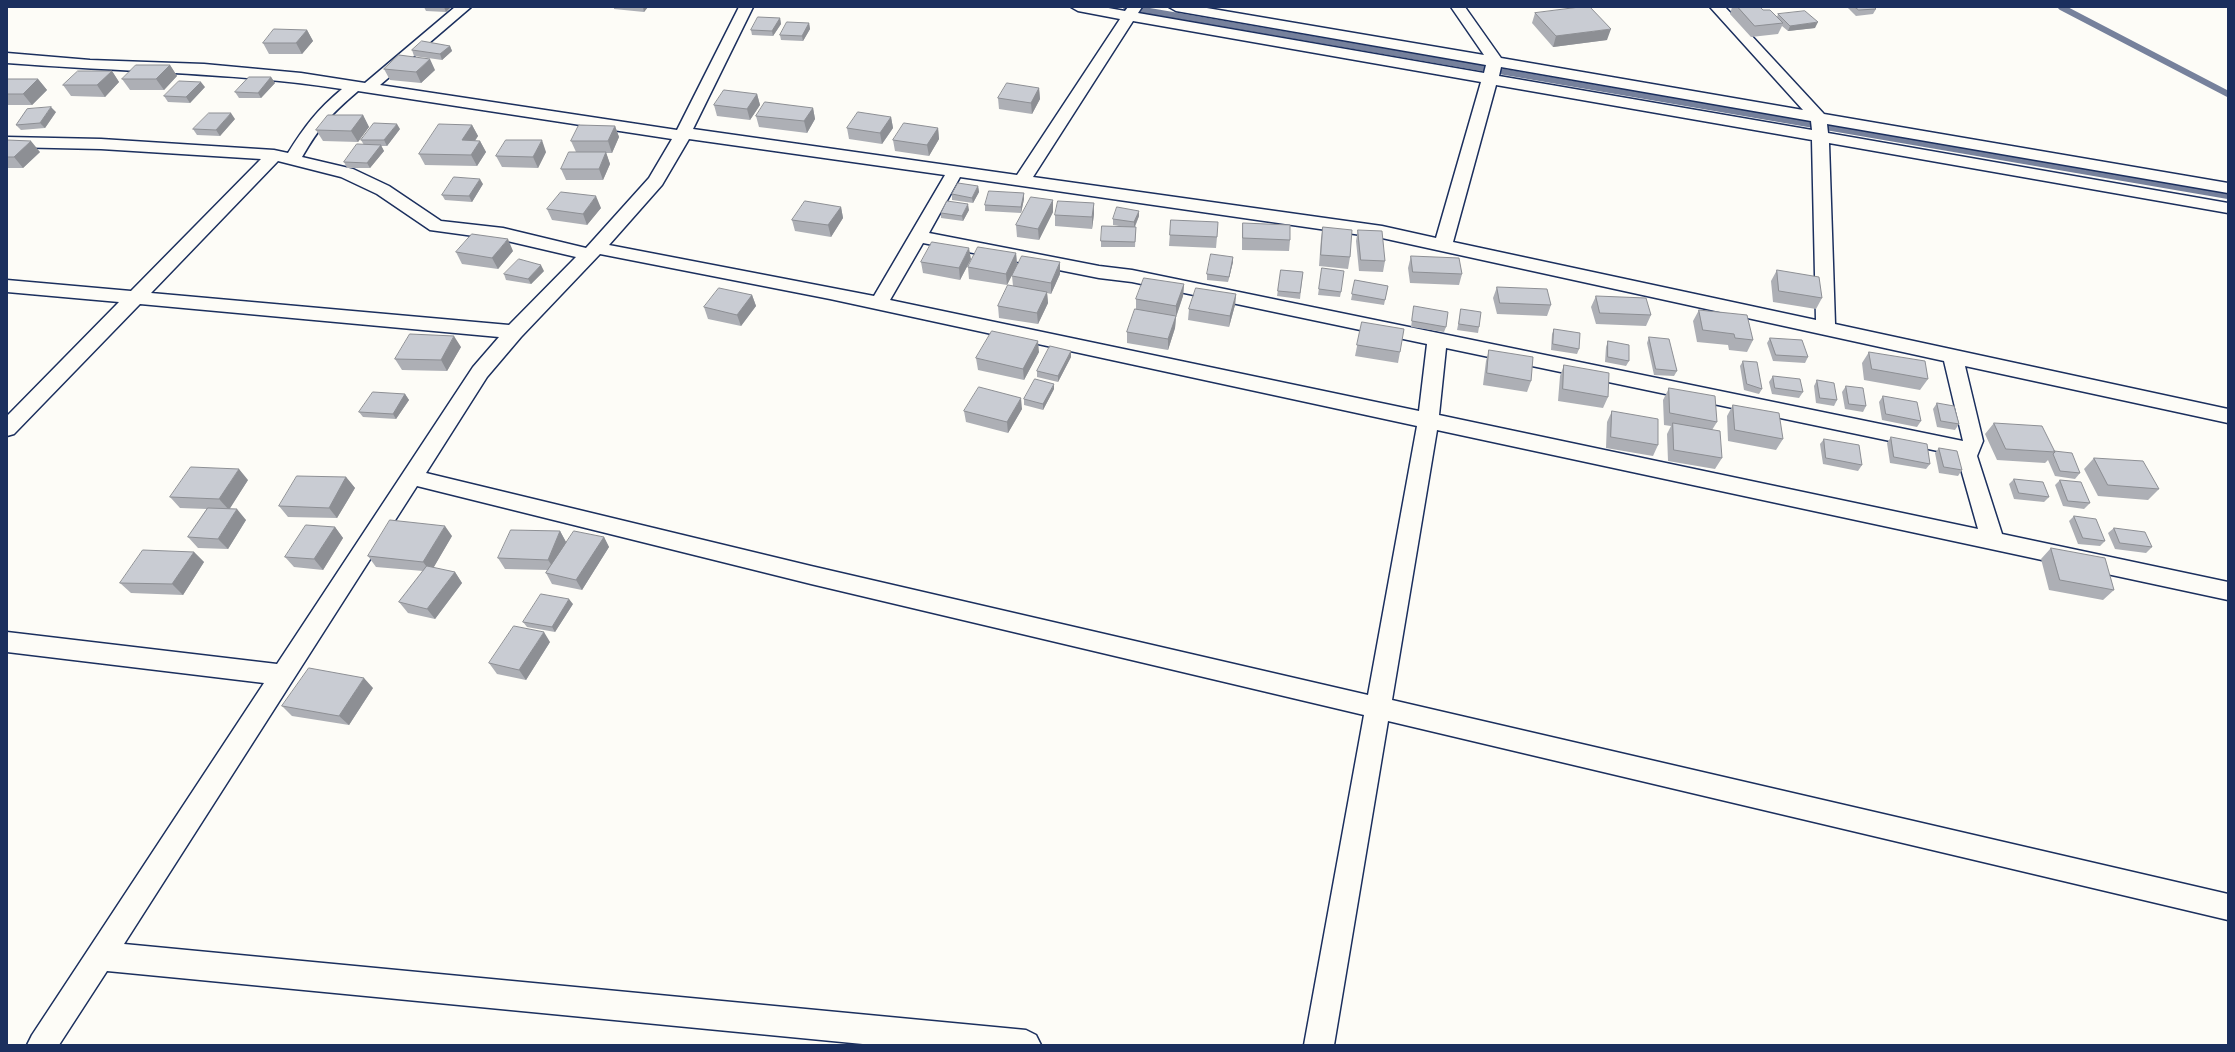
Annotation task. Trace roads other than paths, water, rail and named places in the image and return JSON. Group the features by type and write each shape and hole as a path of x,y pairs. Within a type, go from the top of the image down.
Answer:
{"street":[{"path":"292,160 310,130 325,111 362,87 464,7"},
{"path":"42,1045 480,372 514,332 593,251 656,181 683,134 746,7"},
{"path":"1078,7 1132,11 1491,78 2228,208"},
{"path":"1176,7 2228,188"},
{"path":"1443,245 1495,61 1458,7"},
{"path":"1717,7 1819,118 1819,136 1823,176 1822,212 1826,328"},
{"path":"1022,181 1132,11"},
{"path":"7,58 90,65 204,69 301,78 683,134 1349,226 1443,245 2228,416"},
{"path":"7,142 101,144 274,155 347,173 383,190 436,226 503,234 593,251 774,281 2228,592"},
{"path":"7,429 274,155"},
{"path":"879,303 955,172"},
{"path":"918,236 1100,272 1132,276 1969,450"},
{"path":"7,286 514,332"},
{"path":"1319,1045 1428,421 1437,339"},
{"path":"1953,356 1973,441 1967,456 1993,542"},
{"path":"411,477 812,575 1378,706 2228,907"},
{"path":"7,642 282,675"},
{"path":"100,956 1026,1045"}],"waterway":[{"path":"1126,7 2228,196"},
{"path":"2061,7 2228,94"}]}
